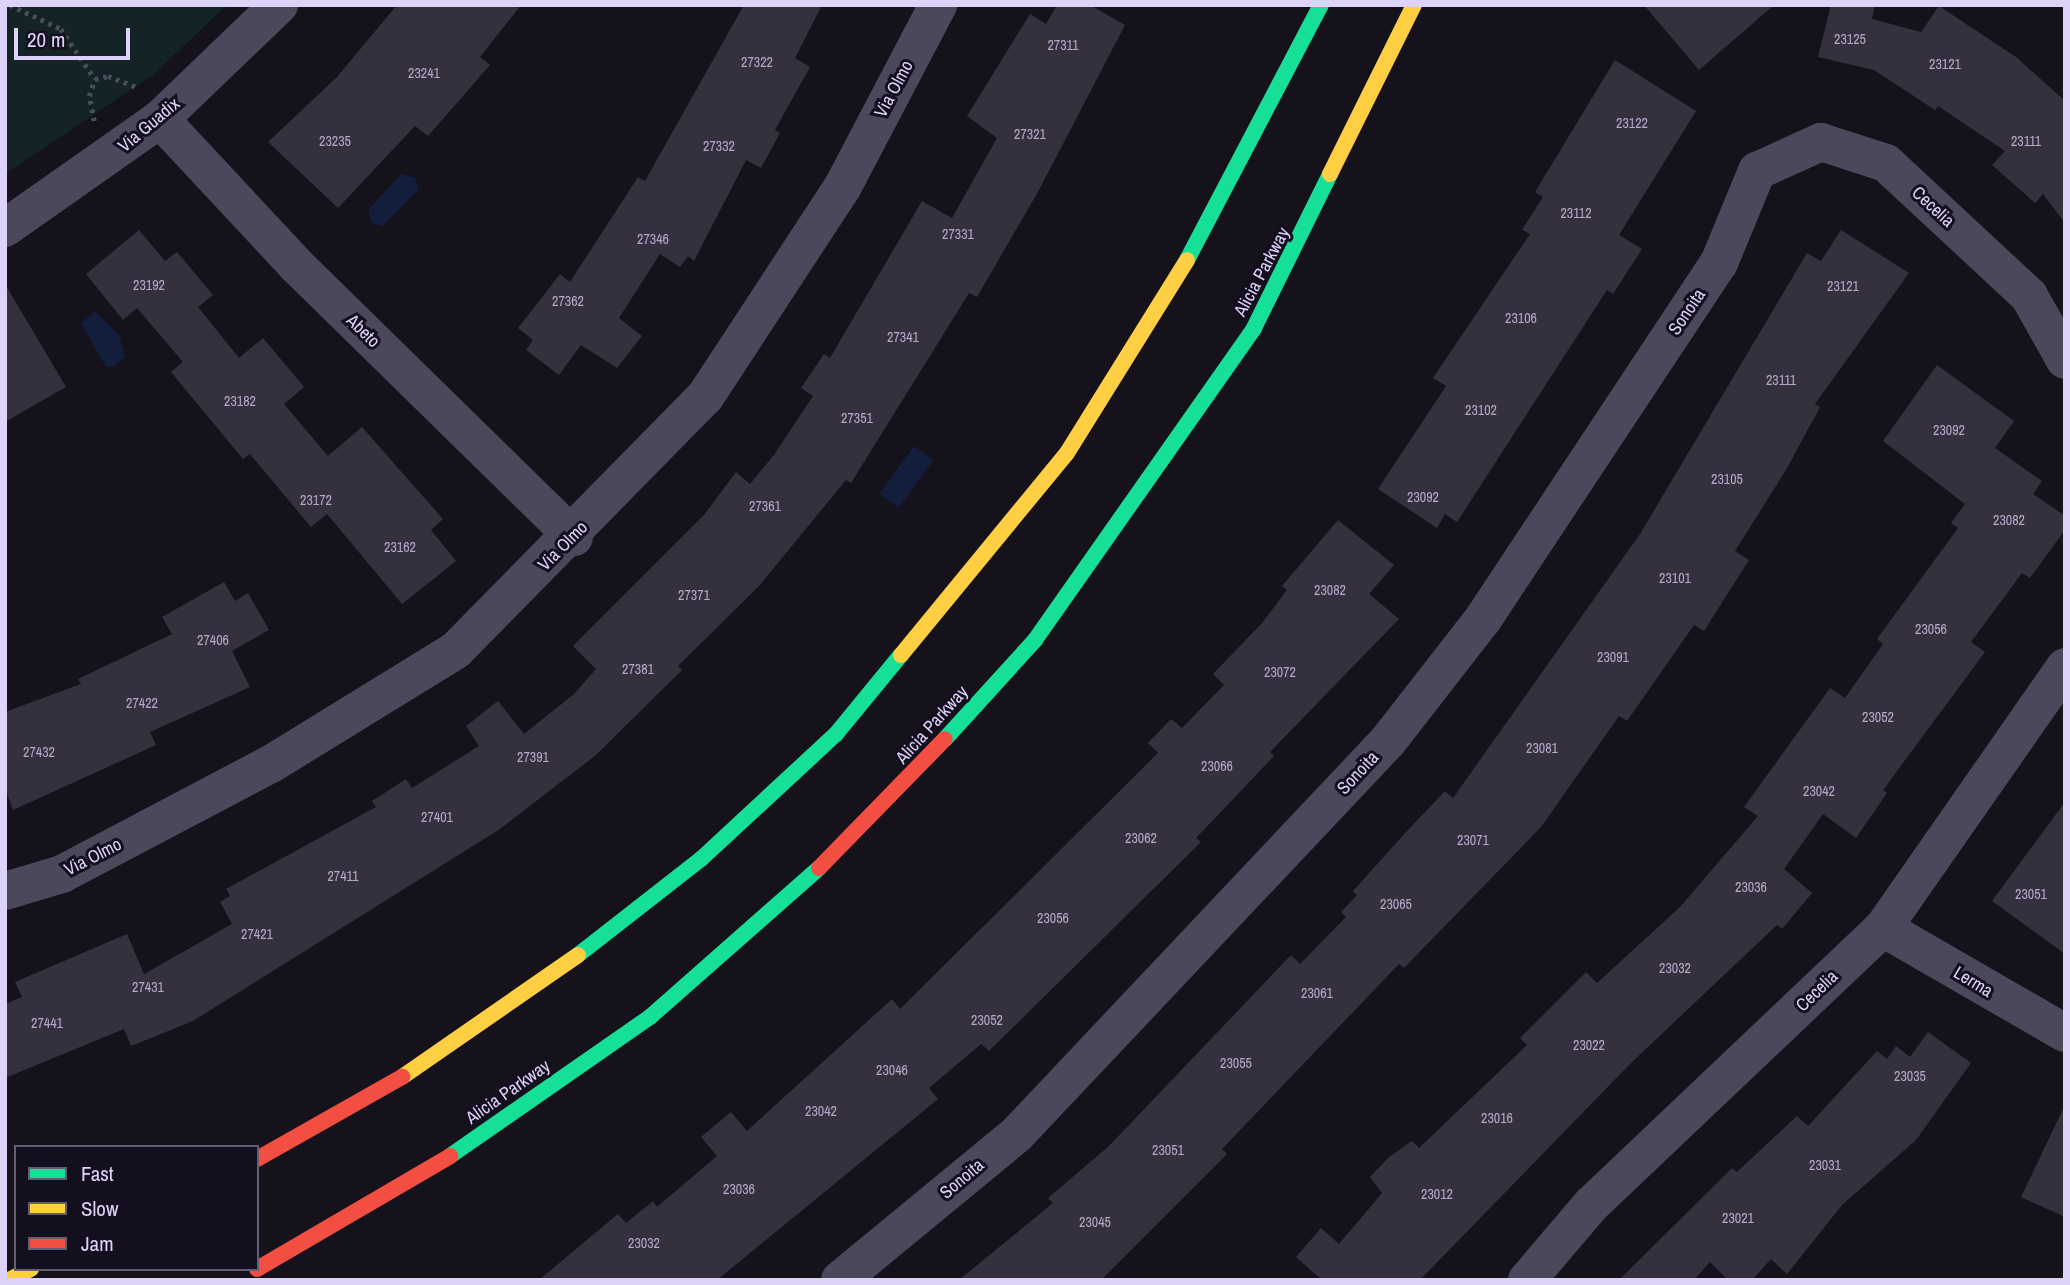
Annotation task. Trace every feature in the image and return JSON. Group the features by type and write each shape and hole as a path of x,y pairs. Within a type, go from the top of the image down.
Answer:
{"main road":[{"path":"259,1157 363,1103 537,987 701,859 836,734 954,597 1075,441 1166,301 1321,5"},
{"name":"Alicia Parkway","path":"259,1268 421,1176 649,1017 769,918 904,785 1035,640 1254,328 1414,5"},
{"path":"9,1280 28,1271"},
{"name":"Alicia Parkway","path":"236,1280 253,1271"}],"street":[{"name":"Via Guadix","path":"5,228 163,116 279,5"},
{"name":"Via Olmo","path":"5,891 62,874 271,764 456,650 574,537 705,397 842,188 938,5"},
{"name":"Abeto","path":"163,116 296,265 574,537"},
{"name":"Cecelia","path":"1757,171 1821,142 1886,163 2029,296 2065,360"},
{"name":"Sonoita","path":"841,1280 1017,1134 1388,741 1483,618 1719,263 1757,171"},
{"name":"Cecelia","path":"1527,1280 1592,1204 1883,928 2065,667"},
{"name":"Lerma","path":"1883,928 2065,1033"}],"path":[{"path":"10,5 61,29 95,79 133,83 163,116"}],"shaded area":[{"path":"5,5 227,5 153,75 5,174"}],"water":[{"path":"401,174 416,178 418,190 383,226 372,223 368,210"},
{"path":"95,311 119,335 125,357 113,367 106,367 81,323"},
{"path":"914,446 933,460 899,508 879,494"}],"building":[{"path":"397,5 521,5 480,57 490,65 428,136 415,126 338,208 268,142 337,77"},
{"path":"744,5 822,5 795,58 810,67 775,130 780,133 761,168 746,160 694,261 688,256 680,267 660,254 619,318 642,336 617,368 581,345 559,375 526,350 533,340 518,328 560,274 570,282 638,177 645,181"},
{"path":"1057,5 1090,5 1125,25 1039,190 977,297 969,293 851,483 846,480 759,586 678,666 682,670 596,755 500,829 193,1021 131,1046 124,1029 5,1078 5,1004 22,997 15,982 127,934 144,974 232,924 220,902 230,896 226,889 376,807 372,801 406,779 412,788 479,746 466,726 498,701 524,734 574,694 596,669 573,646 704,515 736,472 750,484 774,455 813,396 801,388 824,354 830,358 922,201 952,218 997,138 967,116 1030,14 1046,24"},
{"path":"1644,5 1774,5 1699,70"},
{"path":"1831,5 1875,5 1872,19 1921,32 1939,6 2016,57 2065,101 2065,223 2043,194 2035,203 1992,165 2005,151 1938,106 1935,110 1874,70 1818,57"},
{"path":"1615,60 1696,111 1619,235 1642,249 1613,294 1607,290 1457,522 1445,514 1437,528 1378,489 1446,386 1433,378 1530,234 1522,230 1543,197 1535,192"},
{"path":"139,230 165,261 177,252 213,295 198,307 239,358 263,338 304,387 284,404 328,456 362,427 443,519 431,530 456,561 402,604 327,514 311,527 250,454 243,459 171,372 183,362 137,308 123,320 86,274"},
{"path":"1841,230 1909,273 1815,404 1820,407 1786,470 1735,551 1749,560 1704,631 1694,625 1627,721 1619,716 1541,827 1404,968 1399,964 1222,1149 1227,1154 1101,1280 959,1280 1053,1203 1048,1198 1109,1146 1291,955 1300,964 1346,917 1341,912 1357,895 1353,891 1407,831 1445,791 1453,798 1640,534 1807,253 1821,261"},
{"path":"5,284 66,387 5,422"},
{"path":"1937,365 2014,421 1995,448 2042,481 2033,494 2065,516 2065,530 2030,578 2022,573 1971,642 1985,652 1883,790 1887,793 1856,838 1823,814 1784,869 1812,893 1782,929 1777,925 1632,1062 1420,1280 1322,1280 1296,1257 1321,1228 1339,1244 1382,1193 1370,1177 1389,1157 1412,1141 1419,1148 1527,1045 1520,1038 1586,972 1597,983 1680,907 1758,816 1744,807 1830,688 1845,698 1883,644 1877,639 1958,528 1951,523 1965,504 1883,441"},
{"path":"1338,520 1394,565 1369,594 1399,619 1270,752 1274,756 1196,838 1201,842 989,1051 981,1044 929,1088 938,1099 717,1280 539,1280 618,1214 626,1223 653,1201 657,1207 717,1156 701,1137 731,1112 747,1131 892,999 900,1009 1158,753 1148,743 1171,719 1182,728 1224,685 1213,674 1262,623 1287,590 1282,586"},
{"path":"224,582 235,601 248,593 269,630 232,651 250,687 150,732 156,745 13,810 5,788 5,712 81,684 78,679 172,634 162,617"},
{"path":"2065,802 2065,954 1992,901"},
{"path":"1928,1032 1971,1063 1916,1140 1842,1205 1787,1274 1771,1259 1752,1280 1728,1280 1710,1262 1694,1280 1619,1280 1732,1168 1737,1172 1797,1116 1808,1126 1877,1051 1887,1059 1896,1046 1910,1057"},
{"path":"2065,1105 2065,1217 2021,1197"}],"traffic: fast":[{"path":"1187,260 1321,5"},
{"path":"945,739 1035,640 1254,328 1330,174"},
{"path":"578,955 701,859 836,734 901,655"},
{"path":"450,1156 650,1017 819,868"}],"traffic: slow":[{"path":"1330,174 1414,5"},
{"path":"901,655 1067,453 1187,260"},
{"path":"402,1077 578,955"},
{"path":"9,1280 27,1271"}],"traffic: jam":[{"path":"819,868 945,739"},
{"path":"259,1158 402,1077"},
{"path":"259,1268 450,1156"}]}
